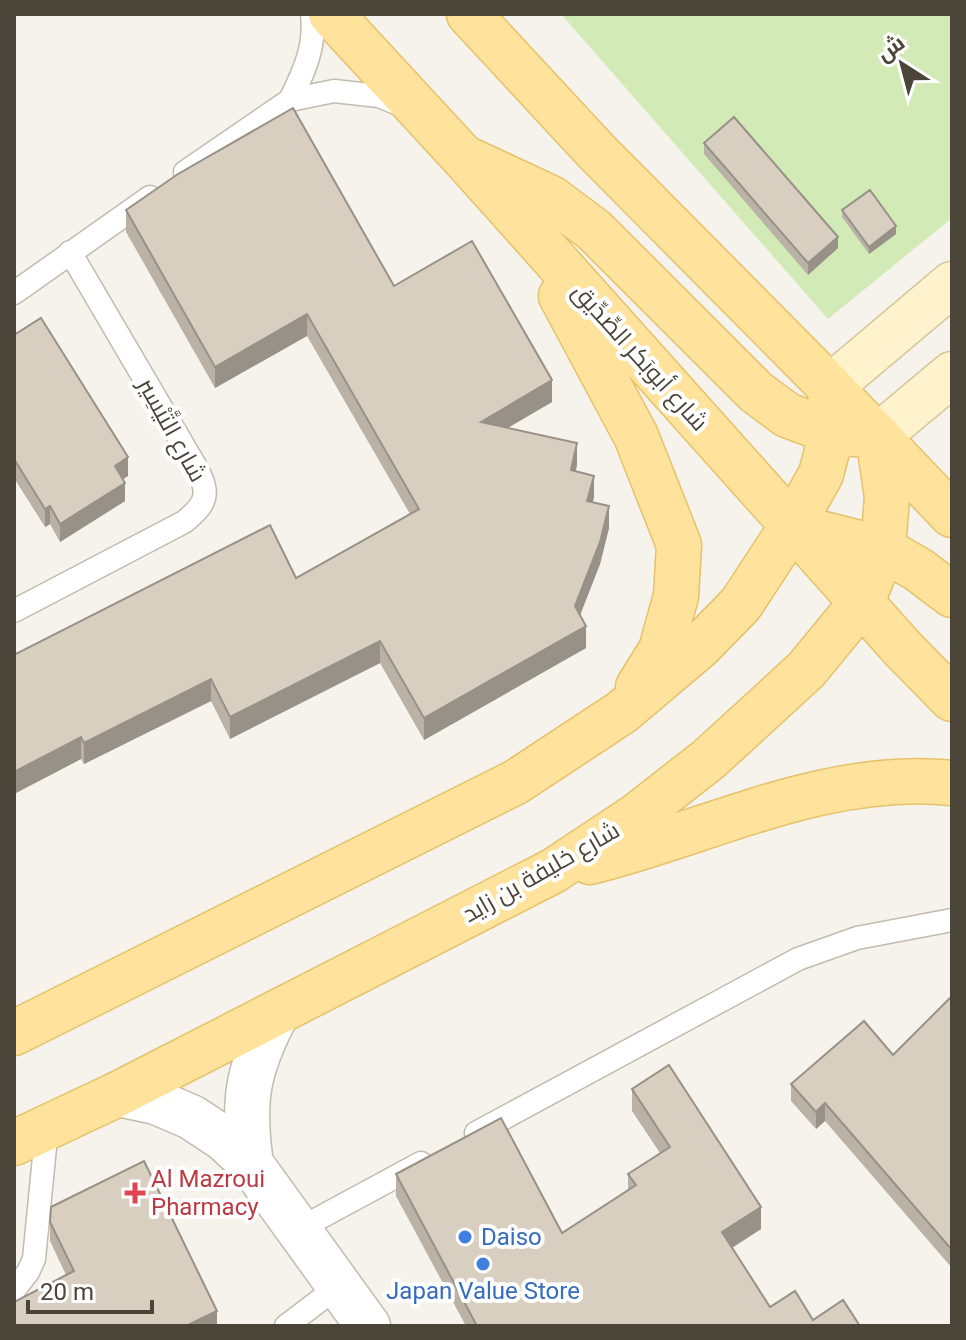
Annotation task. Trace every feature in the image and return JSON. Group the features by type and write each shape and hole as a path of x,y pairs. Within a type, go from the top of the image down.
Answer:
{"main road":[{"name":"شارع أبوبَكر الصِّدِّيق","path":"331,14 952,699"},
{"path":"469,14 596,151 952,515"},
{"path":"463,157 530,188 562,206 594,230 756,392 787,415 832,432 878,436"},
{"path":"520,224 602,368 636,436 679,545 676,596 661,650 622,712"},
{"path":"14,1033 516,782 622,712 700,646 741,604 792,526 821,474 832,432 830,387"},
{"name":"شارع خليفة بن زايد","path":"30,1135 118,1094 553,871 636,816 709,759 806,670 862,602 883,549 887,497 878,436"},
{"path":"792,526 883,549 919,570 952,595"},
{"path":"553,871 631,851 745,813 860,783 913,779 952,783"}],"street":[{"path":"830,387 952,284"},
{"path":"878,436 952,374"},
{"path":"251,1164 246,1125 248,1086 259,1048 277,1013"},
{"path":"118,1094 156,1102 191,1117 223,1138 251,1164 368,1326"}],"lane":[{"path":"290,100 308,65 314,28 312,14"},
{"path":"14,293 290,100 334,91 379,96 420,112"},
{"name":"شارع التَّيْسِير","path":"14,611 184,522 197,512 206,498 205,484 196,467 70,252"},
{"path":"299,1229 798,959 857,938 952,920"},
{"path":"14,1290 34,1259 30,1135"},
{"path":"286,1326 340,1285"}],"green space":[{"path":"561,14 952,14 952,218 828,319"}],"building":[{"path":"293,108 394,286 472,241 552,380 481,422 577,443 571,470 594,476 587,501 609,506 600,542 575,606 586,626 424,718 380,641 230,717 211,679 84,743 81,737 14,772 14,650 16,654 270,525 296,578 419,509 307,314 215,367 126,210 178,174"},
{"path":"734,117 838,237 808,263 704,143"},
{"path":"870,190 896,226 869,247 842,210"},
{"path":"41,318 128,457 115,466 125,483 60,524 50,506 45,509 14,459 14,335"},
{"path":"952,996 952,1250 825,1103 816,1112 791,1084 864,1021 893,1055"},
{"path":"669,1065 761,1207 722,1232 770,1307 795,1291 813,1320 843,1300 860,1326 477,1326 396,1174 501,1118 562,1233 636,1185 628,1174 670,1147 632,1089"},
{"path":"144,1161 217,1311 186,1326 14,1326 14,1302 74,1271 50,1222 51,1207"}],"place":[{"name":"Al Mazroui Pharmacy","path":"135,1193"},
{"name":"Daiso","path":"465,1237"},
{"name":"Japan Value Store","path":"483,1264"}]}
